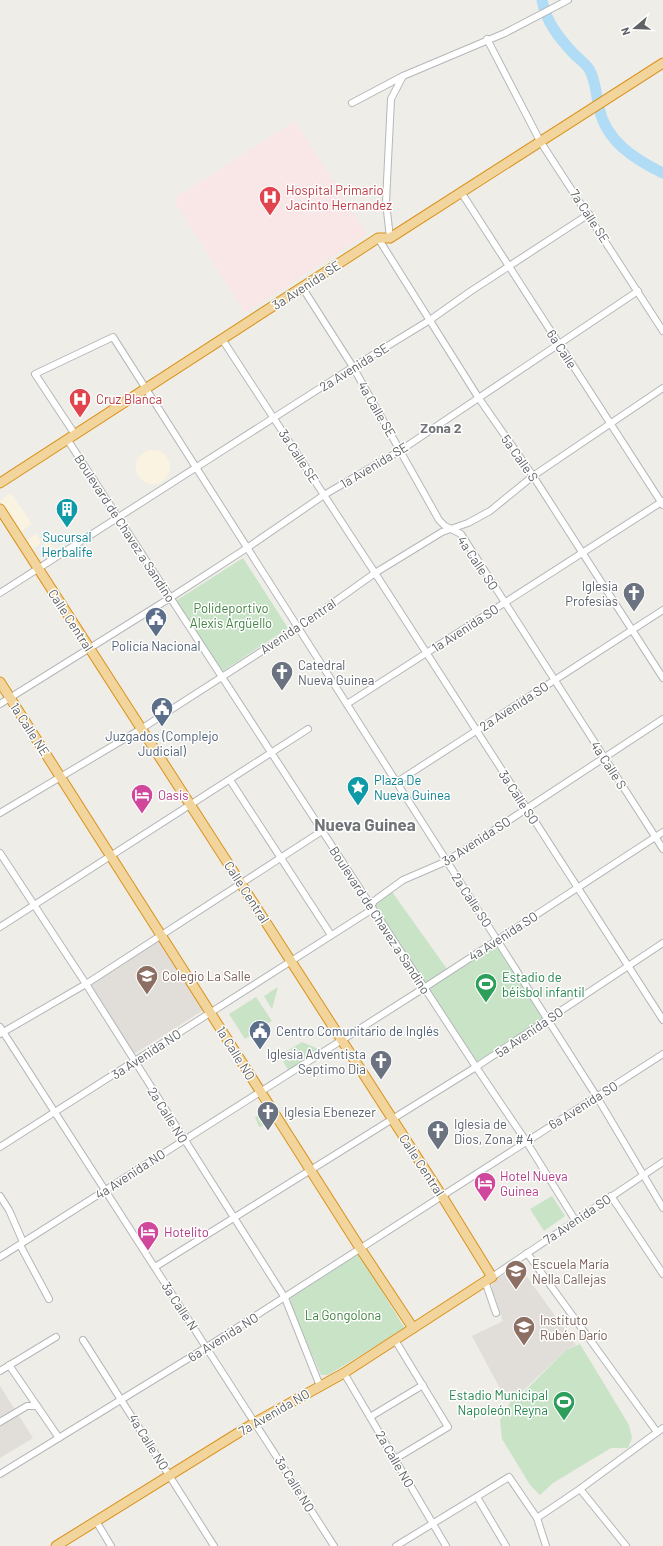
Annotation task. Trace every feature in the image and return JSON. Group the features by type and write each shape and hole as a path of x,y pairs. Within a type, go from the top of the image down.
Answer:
{"highway":[{"path":"378,238 390,238 663,62"},
{"name":"3a Avenida SE","path":"0,483 70,436 378,238"},
{"name":"Calle Central","path":"0,509 442,1196 488,1279"},
{"name":"1a Calle NE","path":"0,682 60,776"},
{"name":"1a Calle NO","path":"60,776 360,1248 413,1328"},
{"name":"7a Avenida NO","path":"56,1546 254,1423 344,1373 488,1279"}],"street":[{"path":"352,103 403,76 487,39 505,33 568,0"},
{"name":"7a Calle SE","path":"487,39 540,141 589,214 663,331"},
{"path":"390,238 386,202 391,99 403,76"},
{"name":"6a Calle","path":"461,192 508,267 662,503"},
{"name":"2a Avenida SE","path":"0,594 195,467 430,320 589,214"},
{"name":"5a Calle S","path":"378,238 478,397 533,476 663,678"},
{"name":"4a Calle SE","path":"302,287 353,367 439,520 452,529"},
{"name":"1a Avenida SE","path":"0,704 89,647 170,598 247,548 324,495 401,450 638,291"},
{"name":"Boulevard de Chavez a Sandino","path":"145,389 113,337 35,374 117,517 476,1068 526,1141 575,1220"},
{"name":"3a Calle SE","path":"222,339 375,573"},
{"name":"Avenida Central","path":"0,813 222,677 298,628 375,573 442,532 452,529 490,511 533,476 663,388"},
{"name":"2a Calle SO","path":"145,389 548,1019 597,1097 663,1208"},
{"name":"1a Avenida SO","path":"347,704 662,503"},
{"name":"4a Calle SO","path":"452,529 461,534 554,680"},
{"name":"3a Calle SO","path":"375,573 663,1020"},
{"name":"2a Avenida SO","path":"397,782 663,610"},
{"name":"4a Calle S","path":"554,680 663,849"},
{"name":"3a Avenida SO","path":"291,961 372,908 374,901 403,880 447,861 663,720"},
{"path":"0,927 308,729"},
{"path":"230,780 331,935"},
{"path":"1,1031 86,984 322,831"},
{"name":"4a Avenida SO","path":"341,1039 424,988 663,832"},
{"name":"2a Calle NO","path":"0,853 33,906 86,984 134,1062 285,1298 320,1386"},
{"name":"5a Avenida SO","path":"155,1266 476,1068 663,943"},
{"name":"3a Avenida NO","path":"0,1147 56,1113 291,961"},
{"name":"3a Calle N","path":"1,1031 155,1266 254,1423"},
{"name":"4a Avenida NO","path":"0,1257 341,1039"},
{"name":"6a Avenida SO","path":"442,1196 663,1054"},
{"name":"7a Avenida SO","path":"488,1279 663,1162"},
{"path":"0,1196 9,1210 21,1244 49,1299"},
{"name":"6a Avenida NO","path":"0,1474 207,1348 442,1196"},
{"path":"611,1196 663,1274"},
{"path":"527,1253 660,1430 580,1489 537,1518"},
{"path":"488,1279 496,1313"},
{"path":"0,1371 56,1337"},
{"name":"4a Calle NO","path":"82,1340 122,1399 214,1546"},
{"path":"395,1340 448,1427 395,1460"},
{"path":"10,1365 58,1438"},
{"name":"2a Calle NO","path":"344,1373 446,1546"},
{"path":"370,1417 423,1385"},
{"path":"0,1422 27,1406 37,1406"},
{"name":"3a Calle NO","path":"254,1423 260,1429 334,1546"},
{"path":"396,1546 509,1477 537,1518 546,1546"},
{"path":"580,1489 626,1546"},
{"path":"477,1497 506,1546"},
{"path":"96,1521 111,1546"}],"shaded area":[{"name":"Hospital Primario Jacinto Hernandez","path":"295,121 367,234 245,313 173,199"},
{"path":"150,450 156,450 160,451 167,457 170,467 169,474 163,481 156,484 150,484 146,483 139,477 136,470 136,464 137,460 143,453"},
{"path":"11,493 32,524 20,532 0,501"},
{"path":"36,534 41,543 31,550 26,541"},
{"path":"48,539 56,551 51,555 43,542"},
{"name":"Colegio La Salle","path":"160,938 205,1009 134,1054 90,983"},
{"name":"Instituto Rubén Darío","path":"520,1267 576,1345 566,1350 510,1403 505,1398 472,1336 503,1321 491,1287 497,1278"},
{"path":"0,1386 33,1438 0,1458"}],"green space":[{"name":"Polideportivo Alexis Argüello","path":"243,558 288,628 220,673 174,602"},
{"path":"390,889 447,969 424,984 375,910 375,904"},
{"name":"Estadio de béisbol infantil","path":"496,944 544,1019 476,1063 427,989"},
{"path":"278,987 272,1009 264,996"},
{"path":"256,997 272,1021 245,1039 229,1014"},
{"path":"302,1042 323,1051 289,1072 280,1055"},
{"path":"266,1113 270,1123 259,1127 255,1117"},
{"path":"552,1196 565,1216 544,1231 530,1209"},
{"name":"La Gongolona","path":"359,1254 404,1329 328,1375 321,1375 289,1302 290,1298 349,1258"},
{"name":"Estadio Municipal Napoleón Reyna","path":"580,1344 629,1425 632,1438 628,1448 611,1448 553,1483 540,1495 530,1485 502,1439 500,1420 510,1403 528,1388 566,1350"}],"waterway":[{"path":"542,0 550,23 558,36 588,67 594,83 599,108 608,130 623,148 642,162 663,173"}],"place":[{"name":"Hospital Primario Jacinto Hernandez","path":"270,216"},
{"name":"Cruz Blanca","path":"80,418"},
{"name":"Sucursal Herbalife","path":"67,528"},
{"name":"Iglesia Profesias","path":"634,612"},
{"name":"Policía Nacional","path":"156,638"},
{"name":"Catedral Nueva Guinea","path":"282,692"},
{"name":"Juzgados (Complejo Judicial)","path":"162,728"},
{"name":"Plaza De Nueva Guinea","path":"358,806"},
{"name":"Oasis","path":"142,814"},
{"name":"Colegio La Salle","path":"147,996"},
{"name":"Estadio de béisbol infantil","path":"486,1004"},
{"name":"Centro Comunitario de Inglés","path":"260,1050"},
{"name":"Iglesia Adventista Septimo Dia","path":"381,1080"},
{"name":"Iglesia Ebenezer","path":"268,1132"},
{"name":"Iglesia de Dios, Zona # 4","path":"438,1150"},
{"name":"Hotel Nueva Guinea","path":"485,1202"},
{"name":"Hotelito","path":"148,1252"},
{"name":"Escuela María Nella Callejas","path":"516,1290"},
{"name":"Instituto Rubén Darío","path":"524,1346"},
{"name":"Estadio Municipal Napoleón Reyna","path":"564,1422"}],"district":[{"name":"Zona 2","path":"441,427"},
{"name":"Nueva Guinea","path":"365,824"}]}
